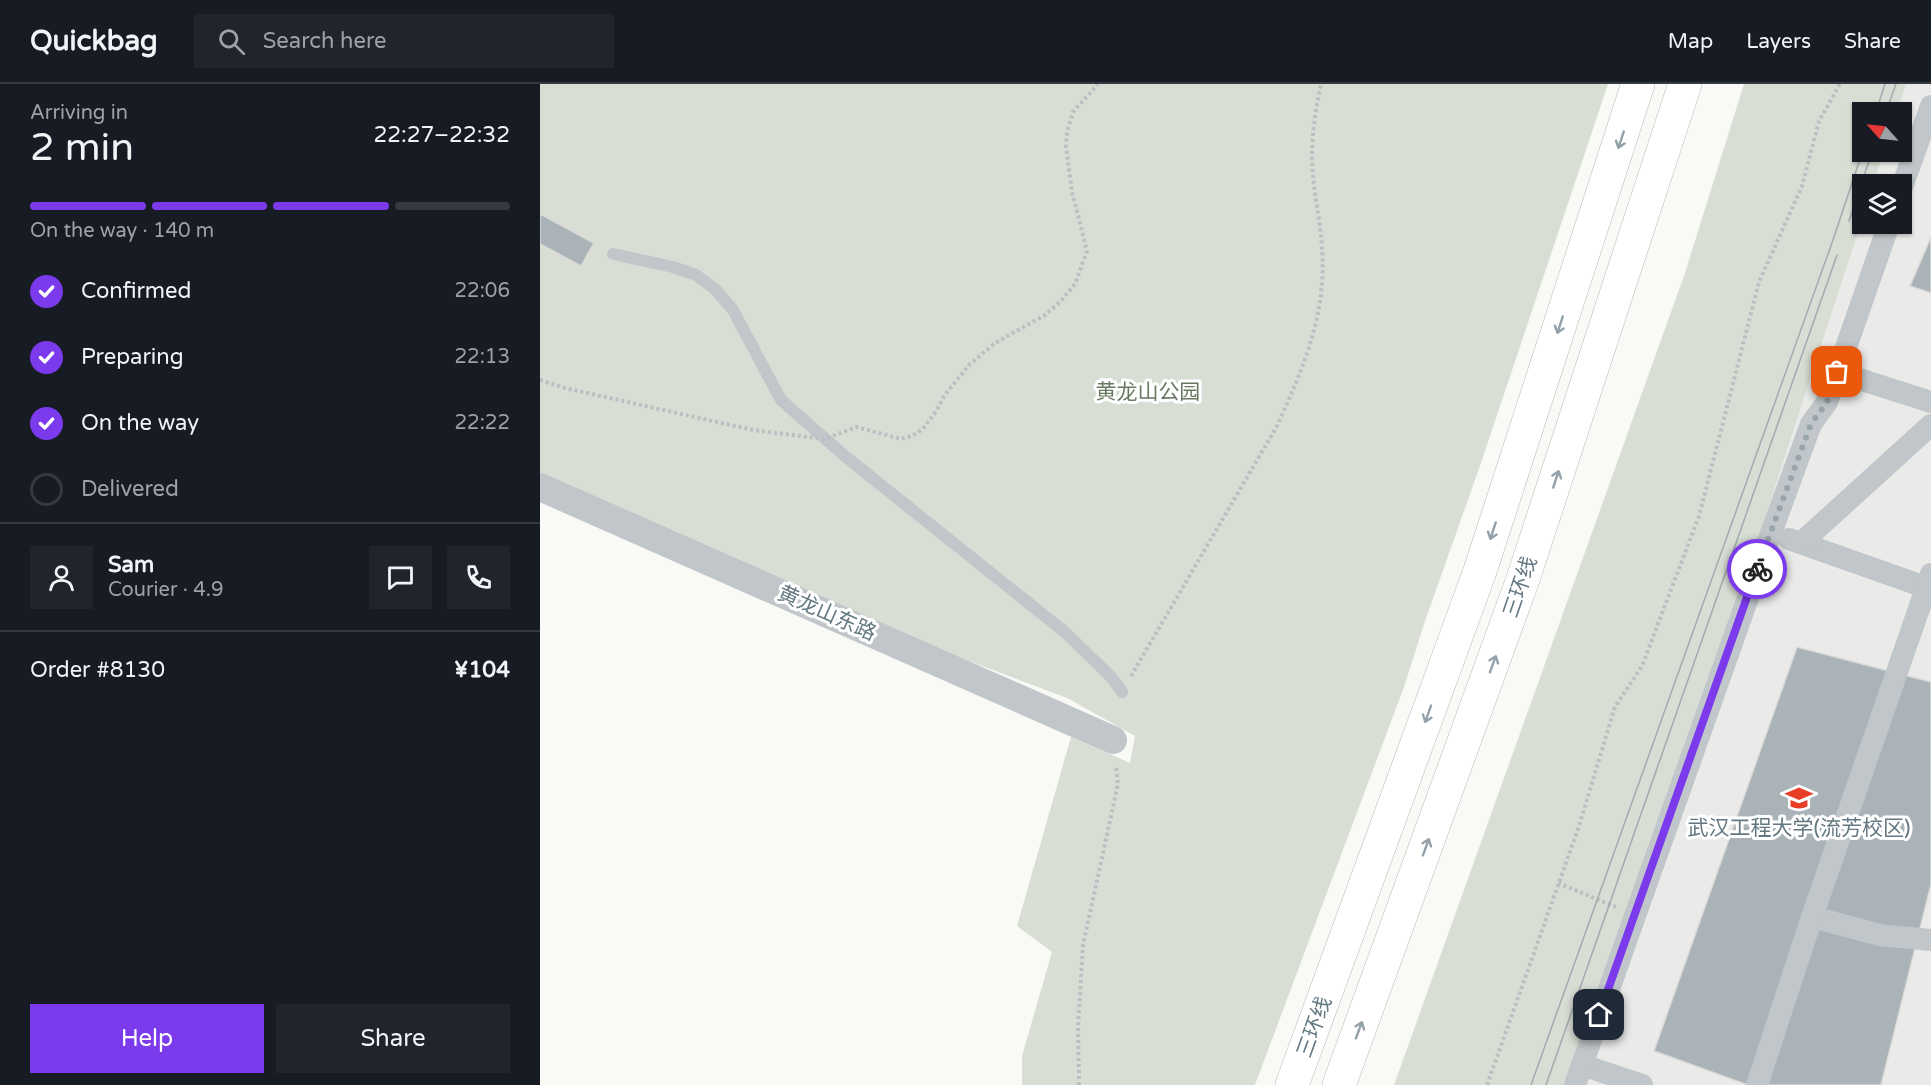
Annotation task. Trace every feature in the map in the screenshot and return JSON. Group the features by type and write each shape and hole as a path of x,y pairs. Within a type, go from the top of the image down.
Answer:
{"highway":[{"name":"三环线","path":"1292,1085 1480,571 1638,84"},
{"name":"三环线","path":"1339,1085 1523,579 1685,84"}],"street":[{"path":"1907,174 1931,106"},
{"path":"1637,1084 1578,1075 1771,533 1811,424 1827,402 1885,234"},
{"path":"1837,372 1931,402"},
{"path":"1801,543 1931,425"},
{"name":"黄龙山东路","path":"540,487 1113,740"},
{"path":"1757,1085 1812,917 1929,583 1771,533"},
{"path":"1812,917 1880,934 1931,940"}],"lane":[{"path":"613,254 673,267 696,275 715,290 733,310 781,400 824,439 1066,633 1122,692"}],"path":[{"path":"540,380 565,388 753,430 824,439 857,427 901,439 912,436 923,429 944,396 970,364 1010,334 1045,315 1075,284 1087,251 1072,192 1066,147 1067,132 1073,112 1098,84"},
{"path":"1122,692 1277,426 1297,382 1313,338 1322,281 1322,247 1312,158 1315,108 1321,84"},
{"path":"1488,1085 1578,830 1615,706 1642,666 1699,516 1759,282 1802,186 1819,121 1840,84"},
{"path":"1078,1085 1078,1028 1083,945 1118,784 1113,740"},
{"path":"1558,883 1636,913"}],"shaded area":[{"name":"武汉工程大学(流芳校区)","path":"1906,84 1931,84 1931,1085 1566,1085 1767,512 1857,234 1912,234 1912,174 1876,174 1881,162 1912,162 1912,102 1900,102"}],"green space":[{"name":"黄龙山公园","path":"540,84 1608,84 1404,687 1255,1085 1022,1085 1022,1056 1052,952 1017,926 1071,737 1130,763 1135,736 1067,698 940,650 586,496 540,473"},
{"path":"1744,84 1906,84 1900,102 1852,102 1852,162 1881,162 1876,174 1852,174 1852,234 1857,234 1767,512 1566,1085 1394,1085 1685,273"}],"building":[{"path":"540,214 594,243 581,266 540,244"},
{"path":"1931,237 1931,293 1910,286"},
{"path":"1797,647 1931,682 1931,884 1881,1085 1748,1085 1654,1051"}],"tram line":[{"path":"1879,102 1885,84"},
{"path":"1890,102 1896,84"},
{"path":"1531,1085 1859,162"},
{"path":"1849,221 1869,162"},
{"path":"1546,1085 1837,255"}],"way so far":[{"path":"1757,569 1811,424 1827,402 1837,372"}],"place":[{"name":"武汉工程大学(流芳校区)","path":"1799,798"}],"route":[{"path":"1599,1015 1757,569"}]}
